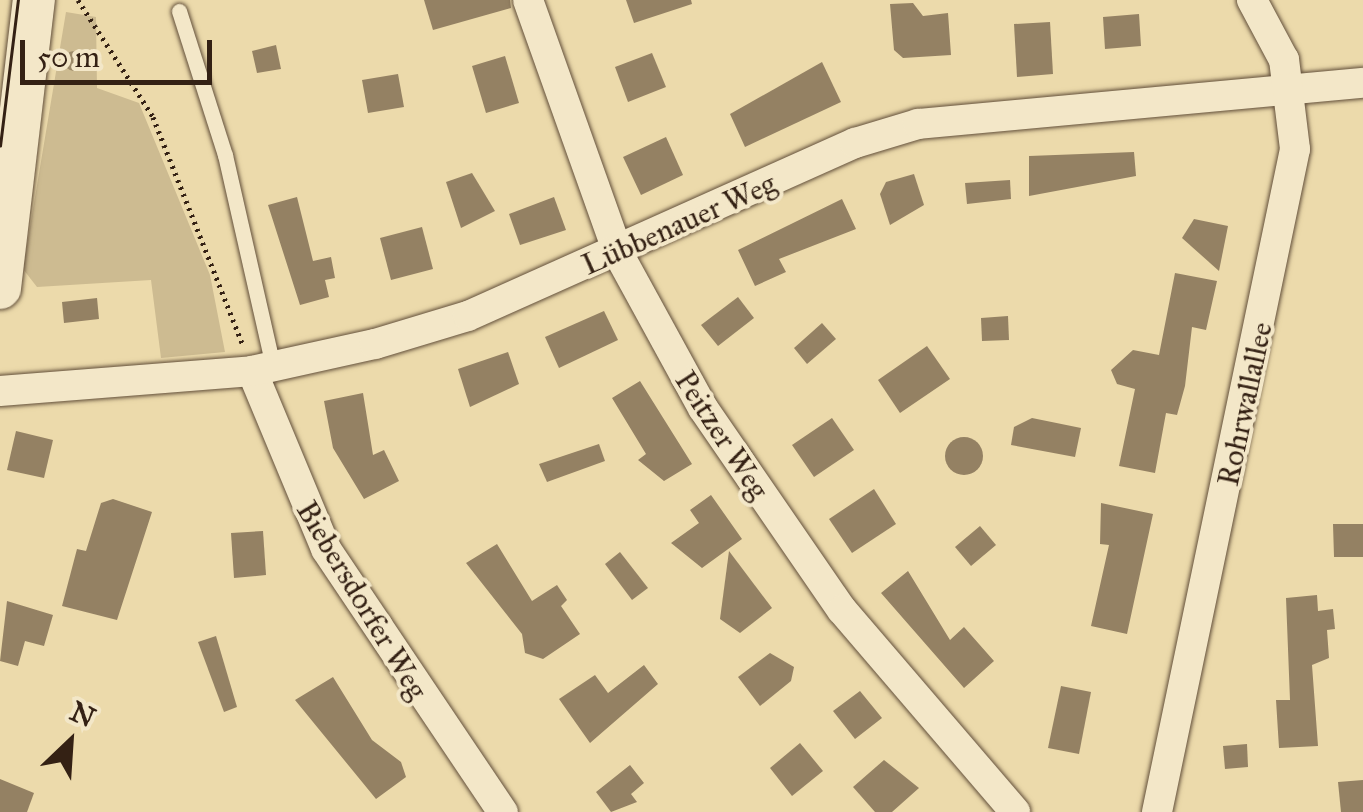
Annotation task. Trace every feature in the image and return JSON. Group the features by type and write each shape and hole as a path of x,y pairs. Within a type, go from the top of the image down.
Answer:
{"street":[{"path":"0,288 34,0"},
{"name":"Peitzer Weg","path":"528,0 618,253 699,401 787,534 892,675 1015,812"},
{"name":"Rohrwallallee","path":"1157,812 1286,205 1292,93 1252,0"},
{"name":"Lübbenauer Weg","path":"0,391 262,369 468,316 618,253 855,143 918,124 1292,93 1363,83"},
{"name":"Biebersdorfer Weg","path":"262,369 326,549 503,812"}],"lane":[{"path":"178,11 225,156 262,369"}],"path":[{"path":"78,0 153,117 262,369"}],"shaded area":[{"path":"66,12 96,17 97,88 139,103 210,275 225,352 161,358 151,280 37,287 23,269"}],"building":[{"path":"424,0 510,0 511,8 433,30"},
{"path":"626,0 691,0 692,4 634,23"},
{"path":"913,3 923,16 948,13 951,55 903,58 894,50 890,4"},
{"path":"1139,14 1141,46 1105,49 1103,17"},
{"path":"1050,22 1053,74 1017,77 1014,24"},
{"path":"276,45 281,69 257,73 252,51"},
{"path":"652,53 666,87 628,102 615,67"},
{"path":"505,56 519,103 486,113 472,66"},
{"path":"822,62 841,102 745,147 730,114"},
{"path":"398,74 404,107 368,113 362,80"},
{"path":"666,137 683,175 641,195 623,157"},
{"path":"1134,152 1136,176 1029,196 1029,156"},
{"path":"472,173 495,211 461,228 446,182"},
{"path":"914,174 924,205 890,225 880,194 886,182"},
{"path":"1010,180 1011,199 967,204 965,183"},
{"path":"297,197 313,261 331,257 335,278 325,280 329,297 300,305 268,205"},
{"path":"554,197 566,230 520,245 509,214"},
{"path":"842,199 856,229 779,259 786,272 755,286 738,250"},
{"path":"1194,219 1228,226 1219,271 1182,238"},
{"path":"422,227 433,269 391,280 380,238"},
{"path":"1175,273 1217,281 1206,330 1192,327 1185,386 1177,415 1166,413 1155,473 1119,466 1135,389 1117,384 1111,370 1133,350 1159,355"},
{"path":"738,297 754,318 718,346 701,325"},
{"path":"97,298 99,319 64,323 62,302"},
{"path":"604,311 618,340 559,368 545,337"},
{"path":"1008,316 1009,340 982,341 981,318"},
{"path":"822,323 836,339 807,364 794,348"},
{"path":"927,346 950,379 900,413 878,380"},
{"path":"508,352 519,384 470,407 458,369"},
{"path":"640,381 692,464 664,481 638,460 646,454 612,398"},
{"path":"363,393 373,455 384,450 399,481 364,499 333,448 324,401"},
{"path":"832,418 854,450 814,477 792,445"},
{"path":"1032,418 1081,428 1075,457 1011,445 1014,427"},
{"path":"16,431 53,440 44,478 7,470"},
{"path":"964,437 977,443 983,456 977,469 964,475 951,469 945,456 951,443"},
{"path":"599,444 605,461 547,482 539,464"},
{"path":"874,489 896,524 852,553 829,519"},
{"path":"711,495 742,539 702,568 671,543 699,523 690,510"},
{"path":"113,499 152,512 117,620 62,606 77,549 86,551 101,503"},
{"path":"1101,503 1153,514 1127,634 1091,626 1109,545 1100,544"},
{"path":"1333,524 1363,524 1363,557 1334,557"},
{"path":"980,526 996,545 971,566 955,547"},
{"path":"263,531 266,575 234,578 231,533"},
{"path":"497,544 532,601 557,585 567,600 561,606 580,634 543,659 525,653 522,634 466,563"},
{"path":"729,551 772,608 740,633 720,619"},
{"path":"620,552 648,588 632,600 605,564"},
{"path":"908,571 950,640 964,627 994,661 964,688 881,593"},
{"path":"1317,595 1318,611 1333,609 1335,629 1327,630 1329,658 1312,665 1318,746 1279,748 1276,700 1290,700 1286,598"},
{"path":"7,601 53,615 44,646 25,641 18,666 0,661"},
{"path":"216,636 237,707 224,712 198,642"},
{"path":"770,653 794,667 791,681 760,706 738,677"},
{"path":"644,665 658,684 590,743 559,699 595,675 608,693"},
{"path":"333,677 372,740 401,762 406,777 376,799 295,700"},
{"path":"1061,686 1091,692 1079,754 1048,748"},
{"path":"860,691 882,718 855,739 833,711"},
{"path":"800,743 823,771 792,796 770,768"},
{"path":"1247,744 1248,767 1225,769 1223,746"},
{"path":"884,760 919,788 892,812 875,812 853,787"},
{"path":"630,765 644,783 631,794 637,802 611,812 596,792"},
{"path":"0,779 34,793 27,812 0,812"},
{"path":"1363,780 1363,812 1341,812 1338,782"}],"tram line":[{"path":"0,146 18,0"}]}
